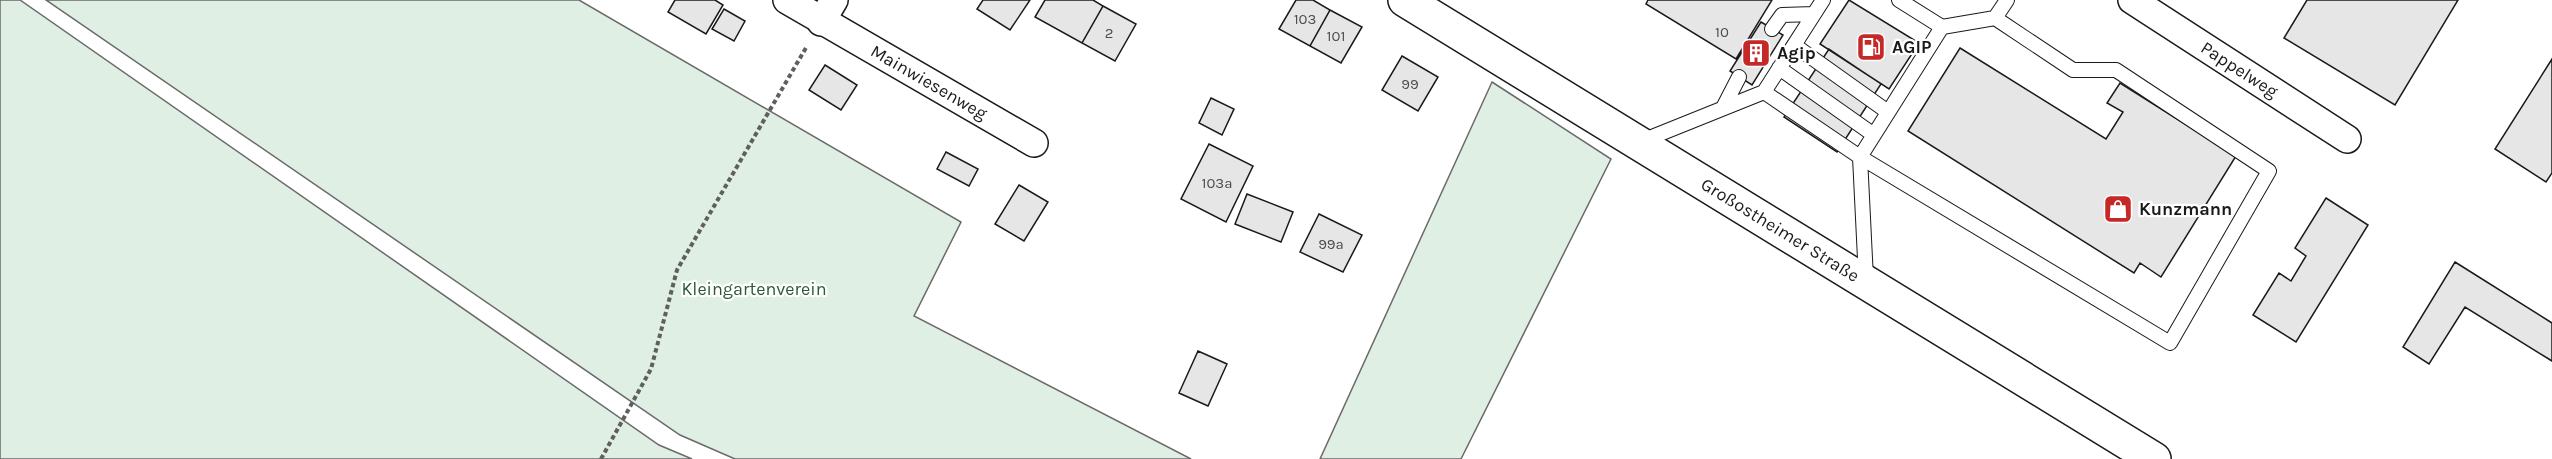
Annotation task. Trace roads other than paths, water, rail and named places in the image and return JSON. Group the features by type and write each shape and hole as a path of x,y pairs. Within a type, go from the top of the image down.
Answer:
{"main road":[{"name":"Großostheimer Straße","path":"1406,0 2154,459"}],"street":[{"name":"Mainwiesenweg","path":"787,0 828,11 1034,143"},
{"name":"Pappelweg","path":"2132,0 2347,139"}],"lane":[{"path":"1638,142 1764,92 1823,0"},
{"path":"1764,92 1860,157 2170,343 2269,171 2116,70 2073,70 1995,18 1942,27 1899,0"},
{"path":"1995,18 2007,0"},
{"path":"1772,28 1782,15 1814,14"},
{"path":"1866,284 1860,157 1942,27"},
{"path":"1794,45 1888,112"},
{"path":"1779,68 1874,135"},
{"path":"1723,108 1739,77"}],"place":[{"name":"AGIP","path":"1871,47"},
{"name":"Agip","path":"1756,53"},
{"name":"Kunzmann","path":"2118,209"}],"park label":[{"name":"Kleingartenverein","path":"754,289"}]}
